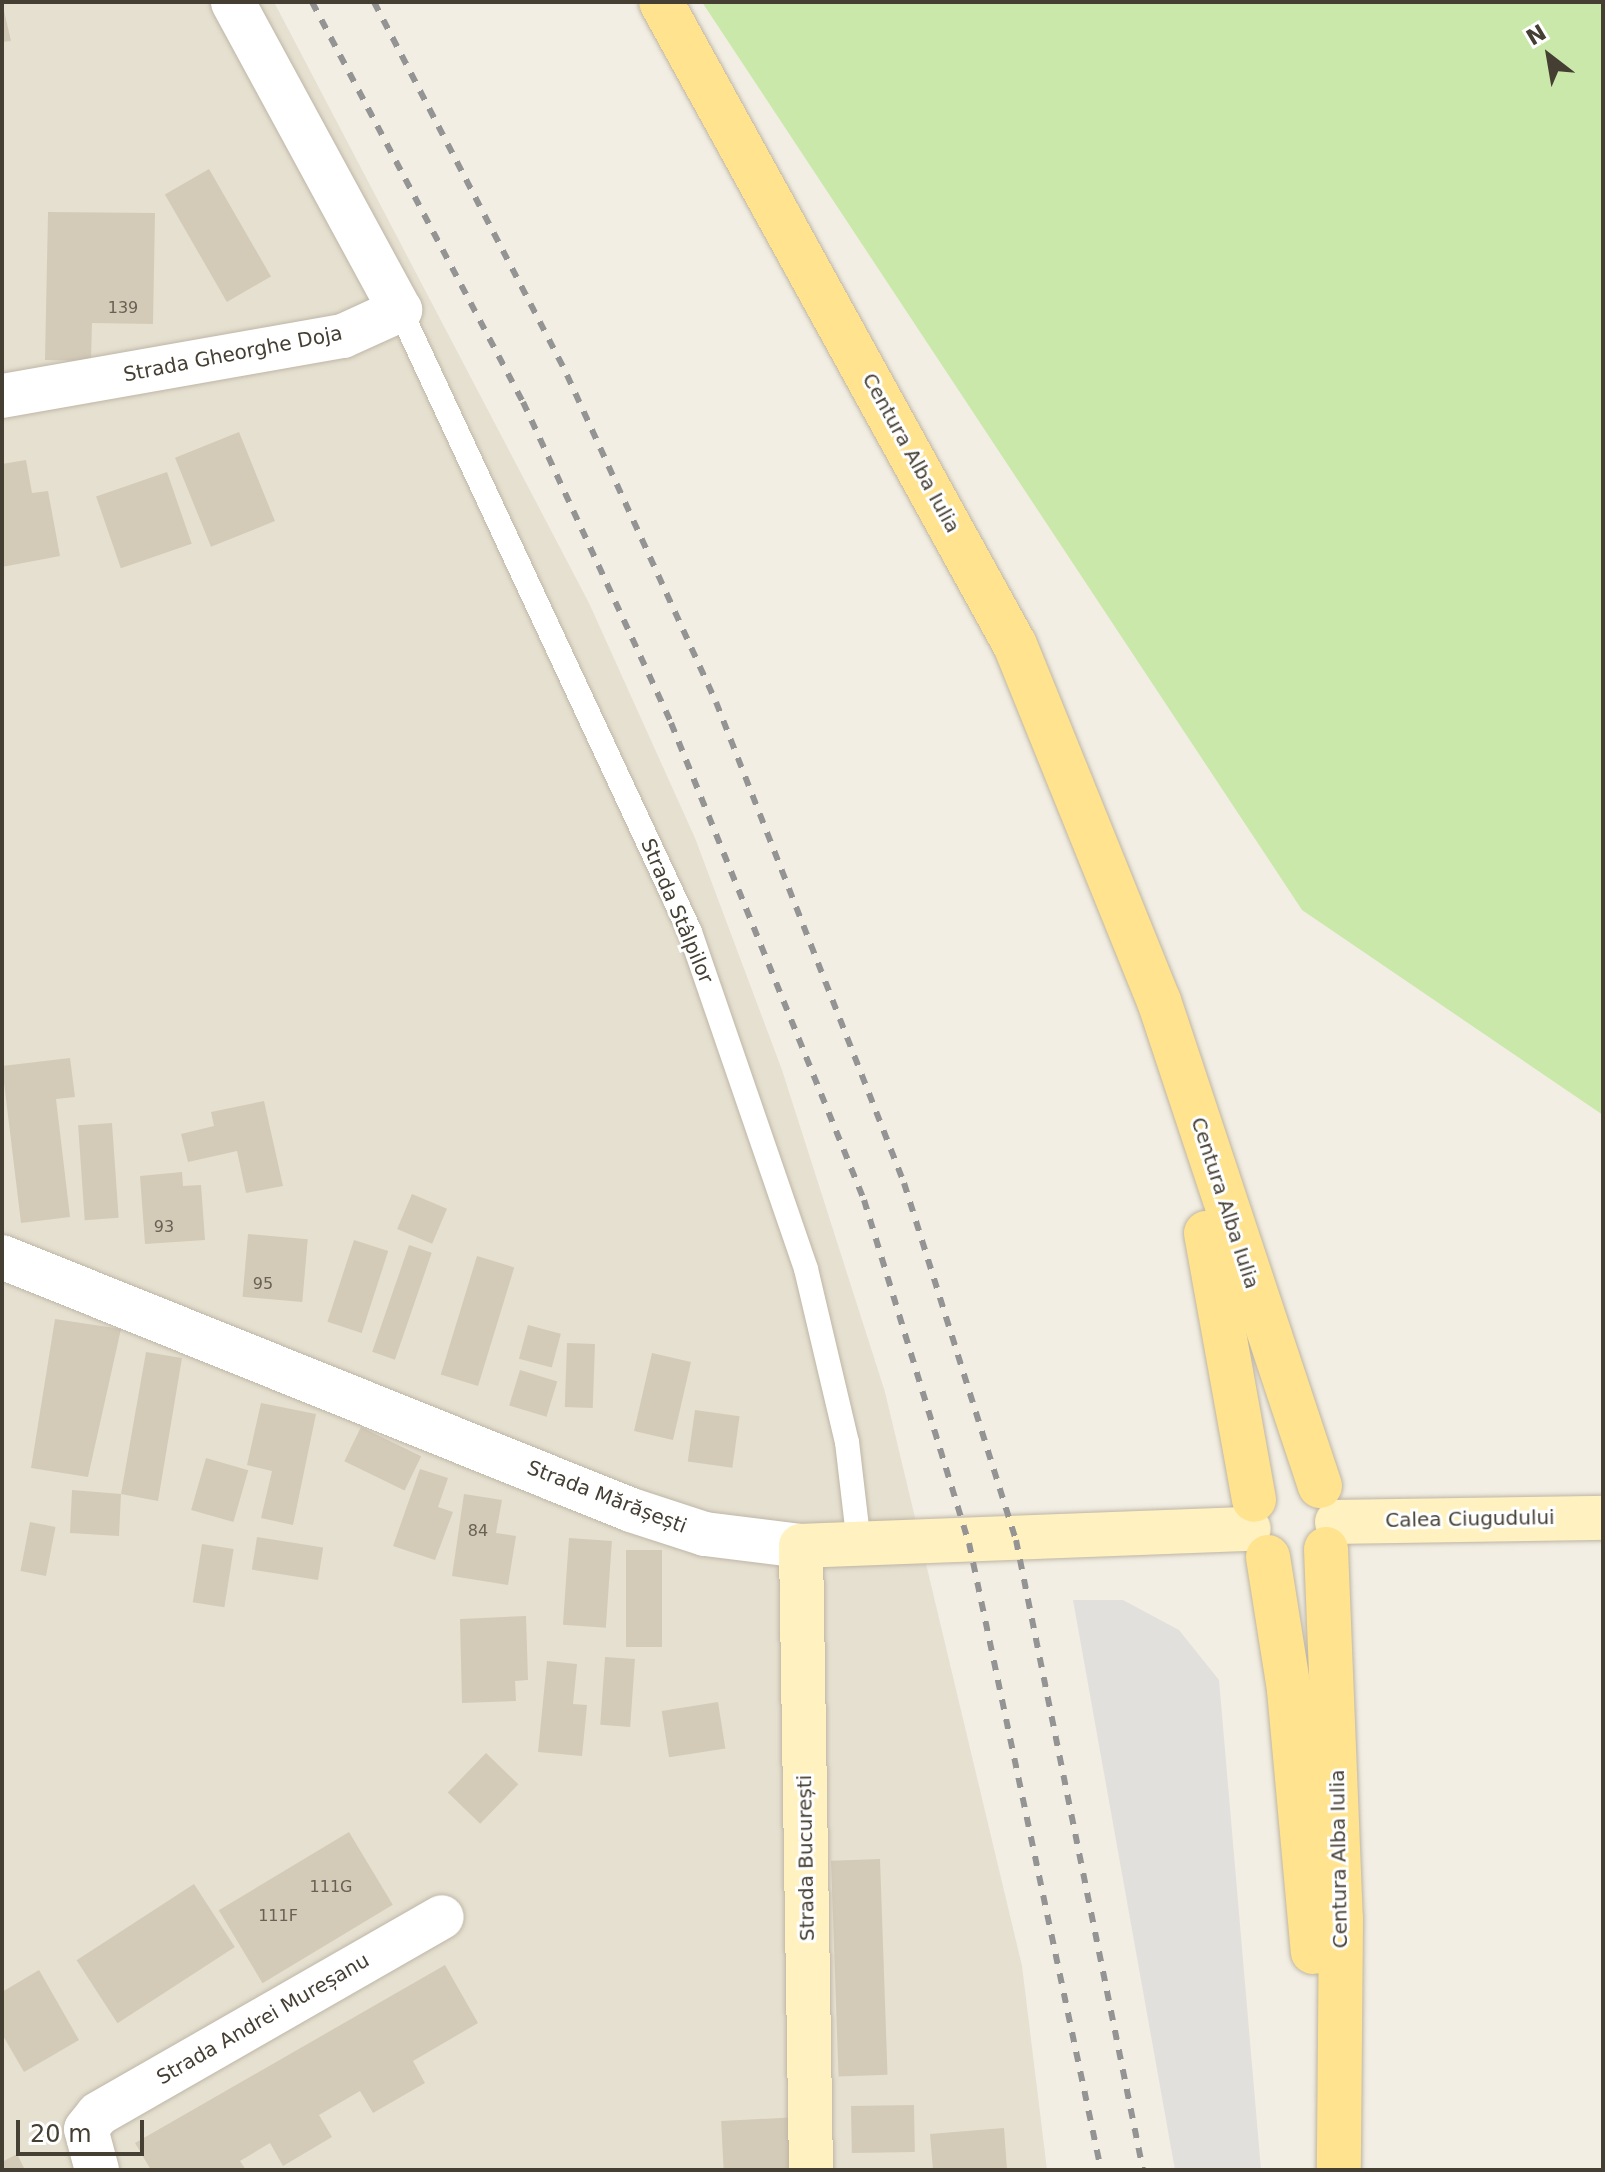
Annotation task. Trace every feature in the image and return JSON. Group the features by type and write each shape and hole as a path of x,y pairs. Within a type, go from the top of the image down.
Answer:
{"main road":[{"name":"Centura Alba Iulia","path":"661,2 1015,645 1124,922 1159,1001 1327,1519 1341,1919 1339,2170"},
{"name":"Centura Alba Iulia","path":"1124,922 1139,1007 1216,1270 1257,1529 1311,1905 1319,2170"},
{"path":"1284,1478 1327,1519 1304,1563 1257,1529 1284,1478"},
{"name":"Calea Ciugudului","path":"1327,1519 1603,1518"},
{"name":"Strada Mărășești","path":"801,1546 1257,1529"},
{"name":"Strada București","path":"801,1546 811,2170"}],"street":[{"path":"233,2 400,310"},
{"name":"Strada Gheorghe Doja","path":"2,396 343,336 400,310"},
{"name":"Strada Mărășești","path":"2,1257 631,1510 705,1534 801,1546"},
{"name":"Strada Andrei Mureșanu","path":"97,2170 86,2129 98,2114 442,1917"}],"lane":[{"name":"Strada Stâlpilor","path":"400,310 690,932 806,1269 847,1442 859,1544"}],"shaded area":[{"path":"2,2 274,2 589,603 695,838 782,1070 885,1392 1022,1966 1047,2170 2,2170"},
{"path":"1073,1600 1123,1600 1179,1630 1219,1680 1261,2170 1175,2170"}],"green space":[{"path":"702,2 1603,2 1603,1115 1302,910"}],"building":[{"path":"2,2 11,41 2,42"},
{"path":"209,169 271,276 227,302 165,194"},
{"path":"48,212 155,213 153,324 92,323 91,361 45,360"},
{"path":"239,432 275,521 211,547 175,458"},
{"path":"26,460 32,493 48,491 60,556 2,567 2,464"},
{"path":"167,472 192,544 121,568 96,496"},
{"path":"70,1058 75,1097 56,1099 70,1217 21,1223 2,1066"},
{"path":"264,1101 283,1186 246,1193 237,1151 188,1162 181,1134 214,1126 211,1112"},
{"path":"112,1123 119,1218 85,1220 78,1125"},
{"path":"182,1172 183,1186 201,1185 205,1240 145,1244 140,1176"},
{"path":"412,1194 447,1209 432,1244 397,1229"},
{"path":"248,1234 308,1239 302,1302 243,1297"},
{"path":"354,1240 388,1251 362,1333 327,1322"},
{"path":"409,1245 432,1253 395,1360 372,1352"},
{"path":"477,1256 514,1267 478,1386 441,1375"},
{"path":"55,1319 121,1329 88,1477 31,1468"},
{"path":"528,1325 561,1334 552,1368 519,1359"},
{"path":"567,1343 595,1344 593,1408 565,1407"},
{"path":"146,1352 182,1358 158,1501 121,1494"},
{"path":"652,1353 691,1362 673,1440 634,1431"},
{"path":"520,1370 557,1381 546,1417 509,1405"},
{"path":"261,1403 316,1414 293,1525 261,1518 272,1471 247,1465"},
{"path":"695,1410 740,1416 732,1468 688,1461"},
{"path":"361,1427 421,1456 405,1491 344,1461"},
{"path":"206,1458 248,1470 233,1522 191,1510"},
{"path":"420,1469 448,1478 438,1507 453,1512 435,1560 393,1546"},
{"path":"72,1490 121,1494 119,1536 70,1533"},
{"path":"464,1494 502,1500 496,1533 516,1536 508,1585 452,1576"},
{"path":"30,1522 56,1527 46,1576 20,1571"},
{"path":"257,1537 323,1547 318,1580 252,1570"},
{"path":"569,1538 612,1541 606,1628 563,1625"},
{"path":"202,1544 234,1549 224,1607 193,1602"},
{"path":"626,1550 662,1550 662,1647 626,1647"},
{"path":"526,1616 528,1680 515,1681 516,1701 462,1703 460,1619"},
{"path":"605,1657 635,1659 630,1727 600,1725"},
{"path":"547,1661 577,1664 573,1704 587,1705 582,1756 538,1752"},
{"path":"718,1702 725,1748 669,1757 662,1711"},
{"path":"486,1753 518,1784 480,1824 448,1793"},
{"path":"349,1832 393,1905 262,1983 219,1910"},
{"path":"880,1859 888,2075 839,2077 831,1861"},
{"path":"194,1884 235,1947 117,2023 77,1960"},
{"path":"445,1965 478,2023 413,2061 425,2083 373,2113 360,2091 319,2115 332,2137 283,2166 270,2143 240,2161 246,2170 151,2170 135,2143"},
{"path":"39,1970 79,2040 24,2072 2,2034 2,1992"},
{"path":"914,2105 915,2152 852,2153 851,2106"},
{"path":"798,2117 801,2170 724,2170 721,2121"},
{"path":"1004,2128 1007,2170 933,2170 930,2134"},
{"path":"17,2154 25,2170 2,2170 2,2162"}],"railway":[{"path":"312,2 523,402 671,723 864,1200 969,1543 1101,2170"},
{"path":"374,2 567,375 716,702 904,1183 1016,1540 1143,2170"}]}
